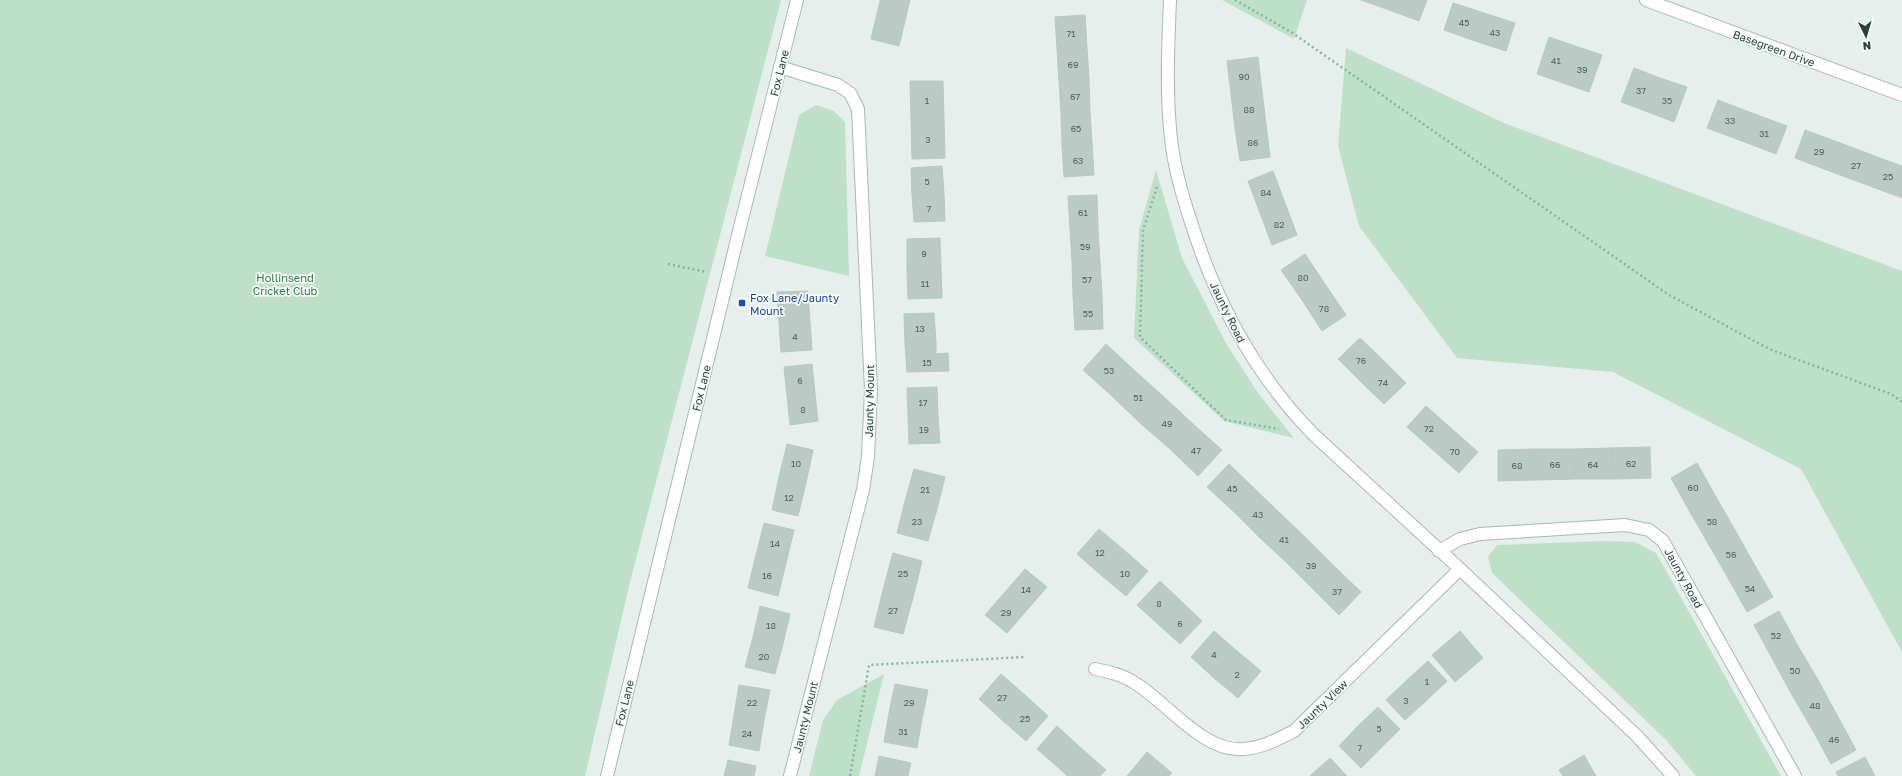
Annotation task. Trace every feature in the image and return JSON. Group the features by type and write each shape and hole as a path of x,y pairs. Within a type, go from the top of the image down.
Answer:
{"street":[{"name":"Fox Lane","path":"606,776 797,0"},
{"name":"Jaunty Road","path":"1170,0 1167,86 1171,141 1182,194 1199,248 1221,300 1241,341 1263,376 1292,413 1314,435 1438,551 1460,569 1637,736 1673,776"},
{"name":"Basegreen Drive","path":"1646,0 1902,95"},
{"name":"Jaunty Mount","path":"780,67 838,85 850,93 858,110 871,390 868,458 863,490 790,776"},
{"name":"Jaunty Road","path":"1438,551 1460,539 1480,534 1624,525 1649,530 1663,541 1795,776"},
{"name":"Jaunty View","path":"1095,669 1119,674 1136,683 1201,735 1221,746 1242,750 1268,744 1294,731 1460,569"}],"path":[{"path":"1235,0 1298,36 1669,295 1769,349 1891,394 1902,402"},
{"path":"1158,182 1143,230 1140,337 1226,420 1314,435"},
{"path":"668,264 710,272"},
{"path":"850,776 869,665 1025,656"}],"green space":[{"name":"Hollinsend Cricket Club","path":"0,0 781,0 630,582 585,776 0,776"},
{"path":"1222,0 1307,0 1294,39"},
{"path":"1346,48 1504,123 1902,271 1902,652 1801,469 1613,372 1457,358 1359,226 1338,146"},
{"path":"816,105 834,111 845,122 849,276 765,256 799,115"},
{"path":"1156,170 1182,258 1227,345 1258,393 1294,438 1224,421 1134,338 1139,230"},
{"path":"1603,541 1635,542 1656,553 1781,776 1696,776 1667,741 1492,573 1488,557 1497,545"},
{"path":"884,674 859,776 809,776 823,720 837,700"}],"building":[{"path":"880,0 910,0 908,8"},
{"path":"1361,0 1392,0 1389,10"},
{"path":"1392,0 1427,0 1419,21 1389,10"},
{"path":"880,1 908,8 899,46 871,39"},
{"path":"1453,3 1484,13 1475,41 1444,30"},
{"path":"1484,13 1515,23 1506,51 1475,41"},
{"path":"1085,15 1087,48 1057,49 1055,17"},
{"path":"1549,37 1575,46 1563,83 1537,74"},
{"path":"1575,46 1602,55 1589,92 1563,83"},
{"path":"1087,48 1089,79 1059,81 1057,49"},
{"path":"1258,57 1262,91 1231,94 1227,61"},
{"path":"1634,68 1660,78 1648,112 1621,102"},
{"path":"1660,78 1687,87 1674,122 1648,112"},
{"path":"1089,79 1090,112 1061,113 1059,81"},
{"path":"910,81 943,81 944,119 911,120"},
{"path":"1262,91 1266,124 1235,128 1231,94"},
{"path":"1718,100 1752,113 1742,141 1707,128"},
{"path":"1090,112 1092,143 1062,145 1061,113"},
{"path":"1752,113 1787,126 1776,154 1742,141"},
{"path":"944,119 945,158 912,159 911,120"},
{"path":"1266,124 1270,157 1240,161 1235,128"},
{"path":"1805,130 1843,144 1832,172 1795,158"},
{"path":"1092,143 1094,175 1064,177 1062,145"},
{"path":"1843,144 1880,158 1870,186 1832,172"},
{"path":"1880,158 1902,166 1902,198 1870,186"},
{"path":"942,166 944,194 912,195 911,168"},
{"path":"1273,171 1285,203 1260,213 1248,181"},
{"path":"944,194 945,221 914,222 912,195"},
{"path":"1097,195 1098,228 1070,230 1068,196"},
{"path":"1285,203 1297,235 1272,245 1260,213"},
{"path":"1098,228 1100,262 1072,263 1070,230"},
{"path":"940,238 941,268 907,269 907,239"},
{"path":"1305,254 1325,284 1302,300 1281,270"},
{"path":"1100,262 1102,295 1073,296 1072,263"},
{"path":"941,268 942,298 908,299 907,269"},
{"path":"1325,284 1346,315 1322,331 1302,300"},
{"path":"808,291 810,321 779,323 777,292"},
{"path":"1102,295 1103,329 1075,330 1073,296"},
{"path":"934,313 936,342 905,344 904,314"},
{"path":"810,321 812,350 781,352 779,323"},
{"path":"1360,338 1383,360 1361,382 1338,359"},
{"path":"936,342 936,354 948,353 949,371 907,372 905,344"},
{"path":"1106,344 1135,371 1112,396 1083,370"},
{"path":"1383,360 1406,383 1384,404 1361,382"},
{"path":"812,364 815,393 787,396 784,367"},
{"path":"1135,371 1164,397 1140,423 1112,396"},
{"path":"937,387 938,415 908,416 907,388"},
{"path":"815,393 818,421 790,425 787,396"},
{"path":"1164,397 1193,424 1170,449 1140,423"},
{"path":"1426,406 1452,429 1433,450 1407,427"},
{"path":"938,415 940,443 909,444 908,416"},
{"path":"1193,424 1222,450 1198,476 1170,449"},
{"path":"1452,429 1478,452 1459,473 1433,450"},
{"path":"787,444 813,450 806,483 779,477"},
{"path":"1650,447 1651,478 1613,479 1612,448"},
{"path":"1612,448 1613,479 1575,479 1574,449"},
{"path":"1536,449 1536,480 1498,481 1498,450"},
{"path":"1536,449 1574,449 1575,479 1536,480"},
{"path":"1697,463 1716,497 1690,512 1671,478"},
{"path":"1229,464 1256,490 1234,512 1207,487"},
{"path":"914,469 945,477 937,509 905,501"},
{"path":"779,477 806,483 798,516 772,510"},
{"path":"1256,490 1282,515 1260,538 1234,512"},
{"path":"1716,497 1735,530 1709,545 1690,512"},
{"path":"905,501 937,509 928,541 897,533"},
{"path":"1282,515 1309,541 1287,563 1260,538"},
{"path":"764,523 794,530 786,563 756,555"},
{"path":"1099,529 1124,550 1102,576 1077,554"},
{"path":"1735,530 1754,564 1728,578 1709,545"},
{"path":"1309,541 1335,567 1313,589 1287,563"},
{"path":"1124,550 1148,571 1126,596 1102,576"},
{"path":"893,553 922,561 914,594 884,586"},
{"path":"756,555 786,563 778,596 748,588"},
{"path":"1754,564 1773,597 1747,612 1728,578"},
{"path":"1335,567 1361,592 1339,615 1313,589"},
{"path":"1025,569 1047,587 1027,610 1006,591"},
{"path":"1160,581 1181,601 1159,625 1137,605"},
{"path":"884,586 914,594 903,634 874,627"},
{"path":"1006,591 1027,610 1007,633 985,615"},
{"path":"1181,601 1202,621 1180,644 1159,625"},
{"path":"760,606 790,614 783,644 753,637"},
{"path":"1779,611 1798,646 1773,660 1754,625"},
{"path":"1214,631 1237,651 1214,678 1191,657"},
{"path":"1460,631 1483,658 1455,682 1432,655"},
{"path":"753,637 783,644 775,674 745,667"},
{"path":"1798,646 1818,680 1792,695 1773,660"},
{"path":"1237,651 1261,671 1238,698 1214,678"},
{"path":"1428,661 1447,681 1426,701 1407,680"},
{"path":"1001,674 1025,695 1002,720 979,699"},
{"path":"1407,680 1426,701 1405,720 1386,700"},
{"path":"1818,680 1837,715 1812,729 1792,695"},
{"path":"895,684 928,690 922,719 889,713"},
{"path":"739,685 770,690 764,720 734,715"},
{"path":"1025,695 1048,716 1026,741 1002,720"},
{"path":"1378,707 1400,729 1380,749 1358,726"},
{"path":"889,713 922,719 917,748 884,742"},
{"path":"734,715 764,720 759,751 729,745"},
{"path":"1837,715 1856,750 1831,764 1812,729"},
{"path":"1057,726 1081,748 1061,770 1037,749"},
{"path":"1358,726 1380,749 1361,768 1339,746"},
{"path":"1081,748 1106,770 1100,776 1067,776 1061,770"},
{"path":"1147,752 1172,773 1169,776 1127,776"},
{"path":"1584,755 1596,776 1563,776 1559,770"},
{"path":"879,756 911,763 908,776 875,776"},
{"path":"1865,757 1875,776 1838,776 1836,772"},
{"path":"1330,758 1347,776 1310,776"},
{"path":"728,760 756,766 754,776 724,776"}],"place":[{"name":"Fox Lane/Jaunty Mount","path":"742,303"}]}
